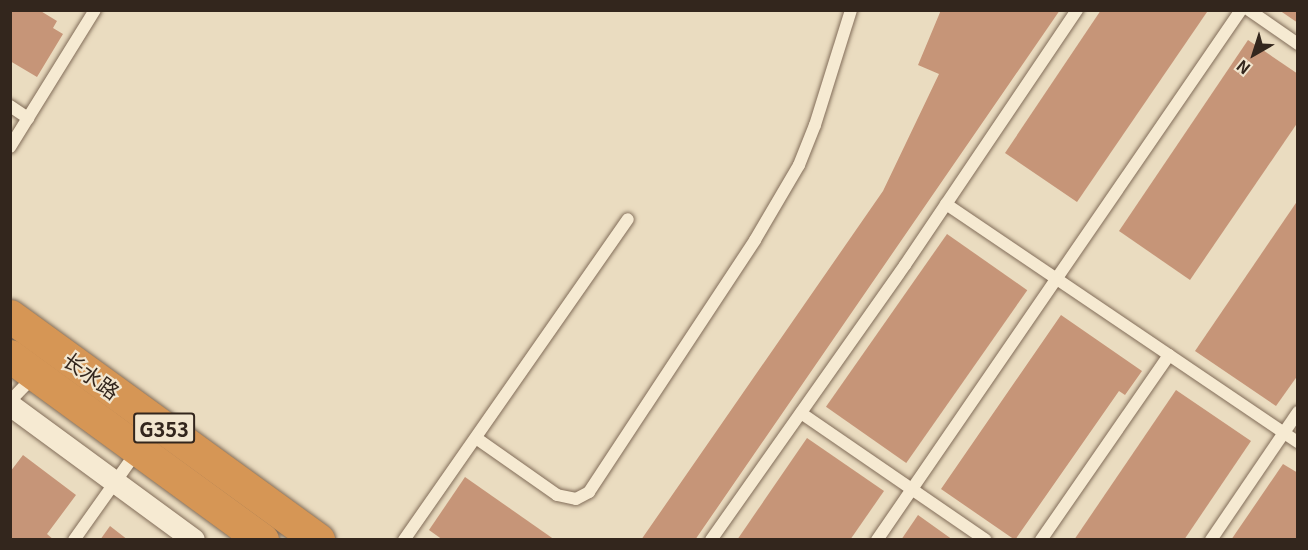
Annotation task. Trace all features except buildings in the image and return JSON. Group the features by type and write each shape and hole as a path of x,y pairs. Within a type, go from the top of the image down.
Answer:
{"highway":[{"name":"长水路","path":"10,316 318,540"},
{"name":"长水路","path":"23,365 262,540"}],"street":[{"path":"10,403 194,540"}],"lane":[{"path":"10,147 95,10"},
{"path":"476,438 557,495 576,499 589,492 755,240 799,165 815,125 851,10"},
{"path":"711,540 946,204 1077,10"},
{"path":"876,540 1241,10"},
{"path":"1249,10 1298,44"},
{"path":"10,106 28,118"},
{"path":"946,204 1298,442"},
{"path":"404,540 628,219"},
{"path":"1041,540 1168,355"},
{"path":"10,403 23,365"},
{"path":"1211,540 1298,412"},
{"path":"801,413 986,540"},
{"path":"74,540 139,450"}]}
